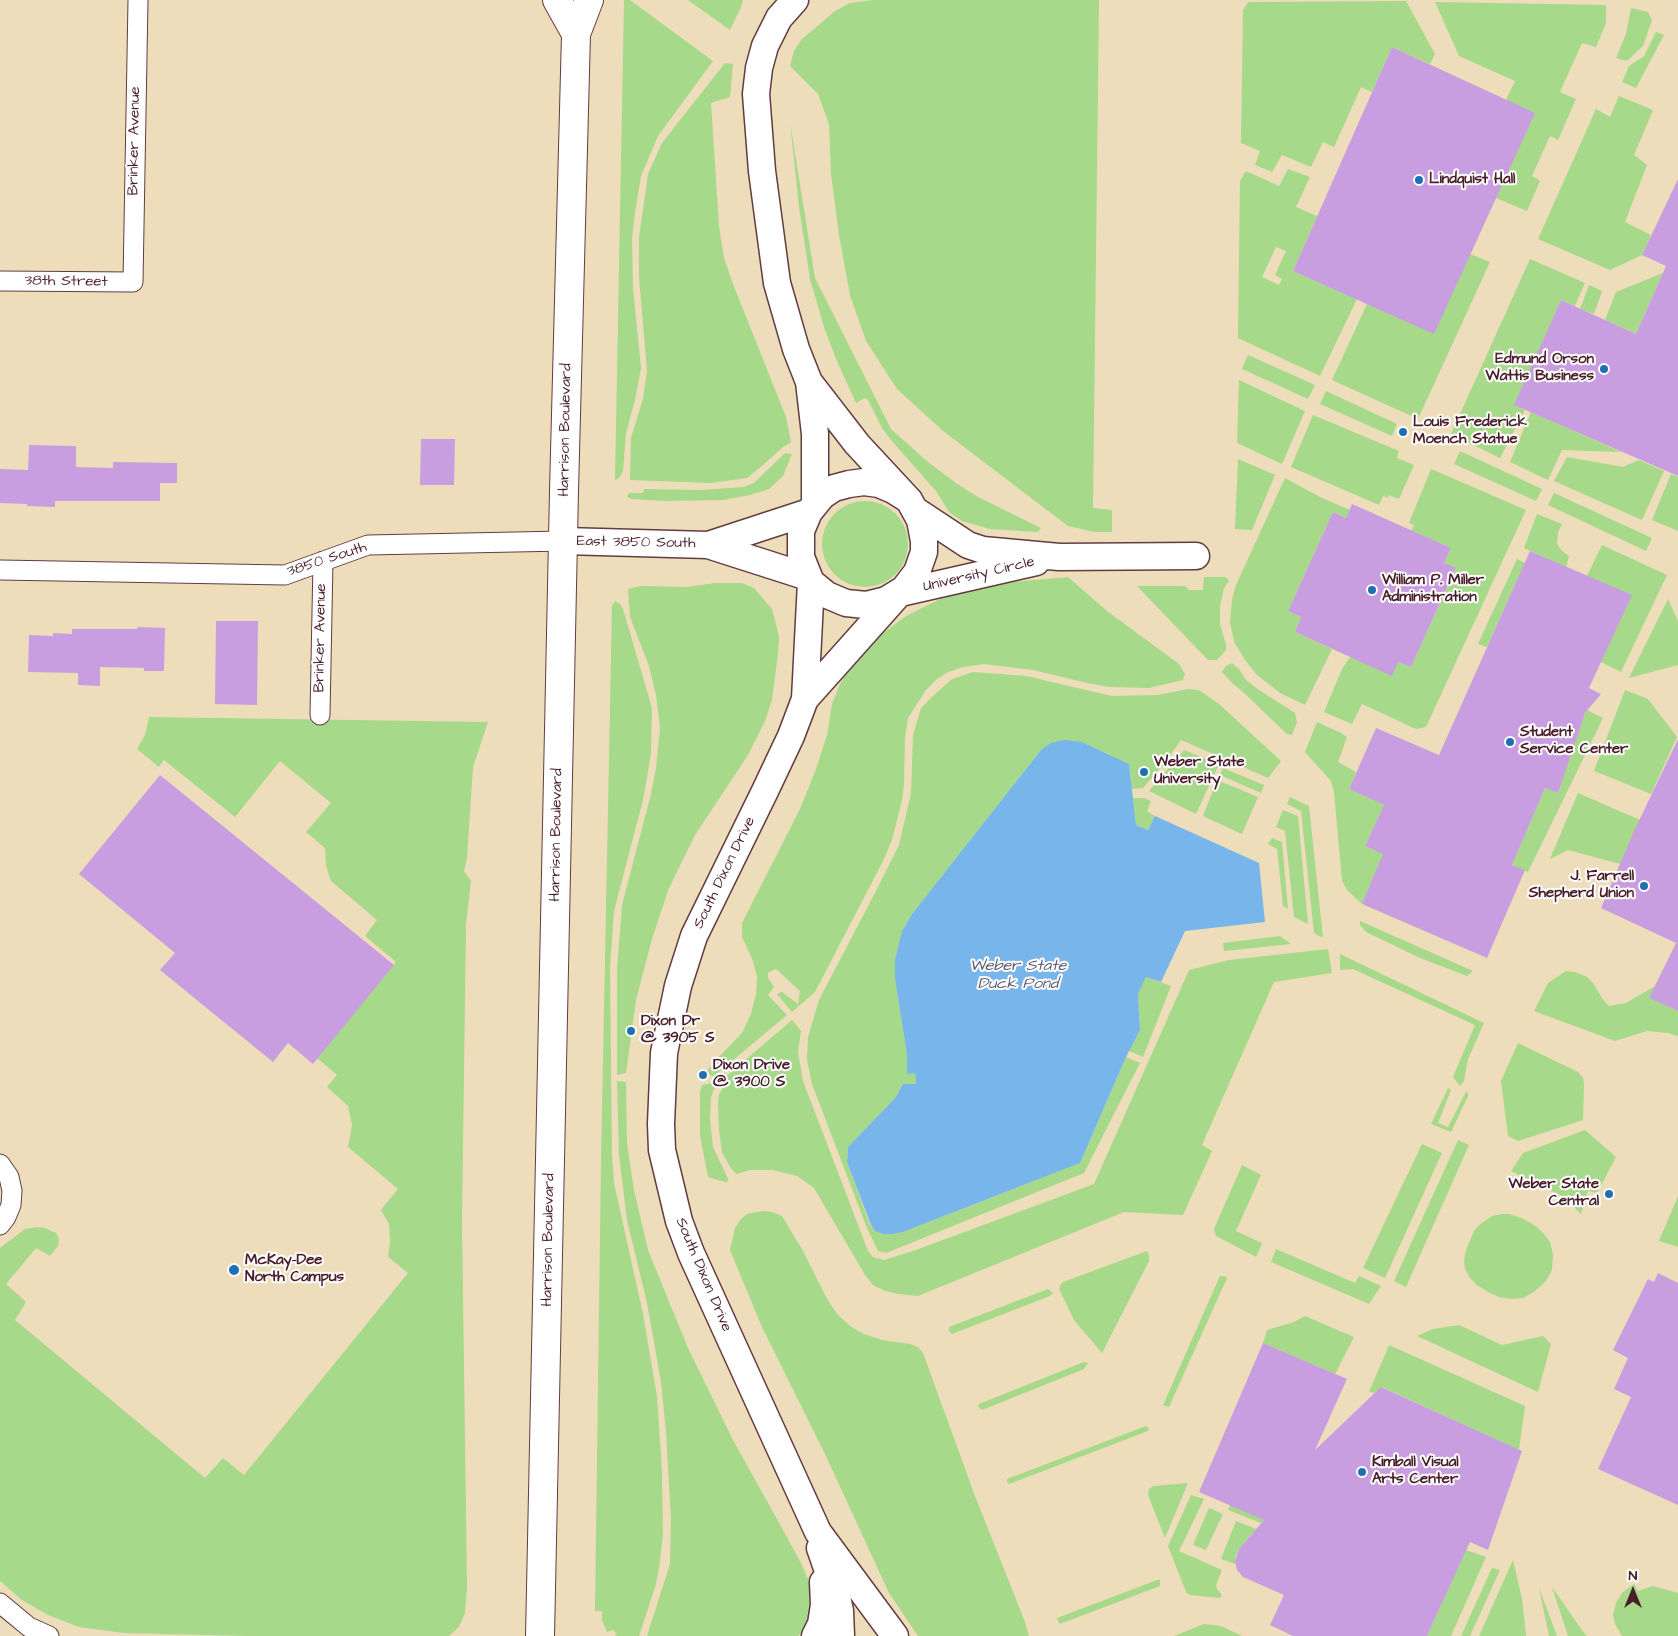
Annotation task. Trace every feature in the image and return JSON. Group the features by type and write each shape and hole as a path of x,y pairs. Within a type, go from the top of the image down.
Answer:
{"main road":[{"path":"557,0 576,34"},
{"name":"Harrison Boulevard","path":"540,1636 576,34 589,0"}],"street":[{"name":"Brinker Avenue","path":"133,282 138,0"},
{"path":"794,0 779,18 765,46 758,68 756,94 762,171 777,283 796,348 809,382 815,434 812,508"},
{"name":"38th Street","path":"0,281 133,282"},
{"path":"809,382 857,444 912,505 923,530 924,552 917,572 899,594 876,604 856,605 836,600 810,580 801,557 801,531 812,508 834,488 864,482 879,484 893,490 912,505"},
{"name":"University Circle","path":"912,505 968,545 983,550 1059,557 1196,556"},
{"name":"East 3850 South","path":"708,545 812,508"},
{"name":"East 3850 South","path":"564,541 708,545 810,580"},
{"name":"3850 South","path":"0,570 285,576 368,545 564,541"},
{"name":"University Circle","path":"899,594 1059,557"},
{"name":"Brinker Avenue","path":"320,715 323,561"},
{"name":"South Dixon Drive","path":"810,580 805,699 791,736 694,936 671,1015 664,1053 661,1124 662,1150 668,1181 690,1253 820,1543 837,1597 840,1611 841,1636"},
{"name":"South Dixon Drive","path":"805,699 899,594"},
{"path":"0,1164 8,1177 12,1191 11,1205 0,1225"},
{"path":"815,1636 821,1624 824,1605 820,1543"},
{"name":"South Dixon Drive","path":"820,1543 895,1636"},
{"path":"0,1603 29,1627 49,1636"}],"green space":[{"path":"624,0 630,0 713,61 658,136 641,176 632,239 633,288 641,368 626,433 623,471 619,478 615,480"},
{"path":"688,0 743,0 730,30"},
{"path":"873,0 1099,0 1093,508 1112,510 1112,532 1095,532 1068,526 943,431 897,389 866,341 850,295 839,235 831,174 829,124 818,94 790,66 794,51 801,40 835,11 850,3"},
{"path":"1406,1 1435,54 1430,64 1392,47 1372,92 1361,87 1334,147 1323,142 1311,167 1282,155 1272,172 1255,165 1260,151 1241,143 1243,10 1248,2"},
{"path":"1435,2 1606,5 1606,23 1596,47 1582,43 1560,92 1576,99 1558,140 1550,136 1532,176 1540,181 1527,211 1496,198 1506,100 1515,81 1459,56"},
{"path":"1631,8 1648,12 1652,20 1643,46 1627,61 1616,58 1626,34"},
{"path":"1656,32 1664,35 1636,88 1622,82 1629,66 1644,56"},
{"path":"725,63 733,64 730,97 711,103 719,226 724,258 786,417 791,442 747,478 711,483 630,480 631,438 643,399 647,371 639,277 639,237 648,174 662,143"},
{"path":"1619,96 1653,110 1634,155 1647,165 1625,222 1651,235 1642,255 1610,270 1538,239 1596,109 1610,117"},
{"path":"790,122 815,278 891,429 928,462 956,483 978,497 1041,528 1038,532 990,529 962,521 949,512 936,491 882,428 868,400 865,398 856,403 824,327 810,279 799,207"},
{"path":"1288,169 1310,177 1296,207 1317,216 1293,271 1357,299 1320,376 1238,338 1240,181 1246,171 1279,186","holes":["1276,247 1286,251 1275,275 1282,279 1279,285 1262,277"]},
{"path":"1470,254 1490,262 1418,419 1332,380 1367,304"},
{"path":"1530,259 1585,283 1575,306 1561,300 1515,405 1525,410 1500,458 1451,434"},
{"path":"1663,273 1636,334 1605,320 1616,292"},
{"path":"1589,285 1602,291 1594,314 1580,309"},
{"path":"1248,355 1315,385 1308,399 1242,369"},
{"path":"1239,380 1305,411 1282,464 1237,443"},
{"path":"1326,391 1397,424 1392,436 1320,404"},
{"path":"1531,412 1621,452 1562,450 1548,480 1510,462"},
{"path":"1313,415 1399,451 1397,458 1414,465 1399,499 1389,495 1388,498 1383,496 1379,505 1291,467"},
{"path":"1460,451 1542,489 1536,501 1454,464"},
{"path":"785,453 792,454 783,476 769,489 750,495 723,500 665,501 627,497 629,493 643,493 644,489 701,490 744,487 754,483"},
{"path":"1567,457 1623,467 1639,460 1664,471 1642,520 1554,481"},
{"path":"1238,459 1275,475 1252,530 1235,529"},
{"path":"1431,469 1526,510 1426,727 1416,729 1362,704 1352,724 1324,712 1342,669 1350,657 1398,662 1411,667 1456,569 1444,563 1451,548 1411,531 1414,525 1409,523"},
{"path":"1671,474 1678,477 1678,531 1652,520"},
{"path":"1285,478 1320,497 1350,510 1346,518 1333,512 1288,611 1301,617 1295,632 1332,649 1305,705 1280,693 1257,675 1234,642 1230,622 1232,600 1236,585"},
{"path":"1554,493 1652,538 1646,551 1548,505"},
{"path":"865,501 881,504 889,508 901,520 905,528 908,544 905,560 901,568 889,580 881,584 865,587 849,584 841,580 829,568 825,560 822,544 825,528 829,520 841,508 849,504"},
{"path":"1537,514 1562,524 1558,532 1557,544 1569,556 1566,567 1524,548"},
{"path":"1602,545 1667,575 1621,672 1601,662 1587,576"},
{"path":"1517,559 1525,563 1487,647 1478,644"},
{"path":"1068,577 1107,611 1179,664 1185,674 1183,680 1149,688 1110,687 1033,670 984,664 963,667 946,673 936,680 926,690 908,718 905,737 902,800 892,840 815,992 792,1012 777,994 782,992 798,1004 800,991 776,969 768,973 768,978 774,987 768,995 787,1015 714,1076 705,1074 712,1064 742,1033 751,1014 756,994 757,977 753,961 742,937 742,923 800,809 827,735 832,704 840,684 855,659 879,636 906,616 942,598 990,584"},
{"path":"1204,577 1226,577 1229,581 1224,588 1220,606 1220,624 1226,650 1217,660 1208,660 1137,586 1183,586 1187,587 1188,590 1203,590"},
{"path":"715,583 742,583 754,588 772,609 779,636 772,700 765,721 748,755 695,835 669,888 652,939 636,1000 626,1073 617,1075 617,970 622,905 651,794 660,728 656,695 649,666 630,617 628,589 641,586 687,587"},
{"path":"1668,599 1678,621 1678,665 1629,678"},
{"path":"615,601 623,609 652,708 651,753 643,800 614,911 610,966 612,1156 614,1183 643,1314 657,1396 662,1471 663,1534 660,1561 656,1584 639,1636 615,1636 617,1634 613,1630 607,1632 602,1620 602,1611 595,1611 601,1161 612,606"},
{"path":"1232,663 1239,669 1246,680 1295,713 1297,722 1292,735 1287,734 1222,672 1226,666"},
{"path":"973,672 1026,676 1112,696 1158,695 1188,689 1199,690 1219,704 1281,761 1268,778 1181,740 1143,788 1132,789 1129,764 1082,742 1041,750 912,914 902,931 895,959 895,979 907,1055 907,1073 915,1073 916,1084 903,1084 896,1097 848,1147 847,1162 870,1225 875,1231 893,1234 903,1232 1080,1163 1126,1057 1140,1063 1084,1173 886,1253 878,1251 867,1228 812,1084 807,1060 808,1037 819,1000 899,845 911,793 913,735 921,708 952,679"},
{"path":"1625,690 1648,699 1677,737 1651,794 1594,771"},
{"path":"1587,710 1603,718 1528,872 1512,865 1545,788 1558,793 1579,726"},
{"path":"149,717 488,722 473,767 467,858 464,871 471,881 466,924 462,1221 467,1587 465,1613 459,1627 449,1636 249,1636 124,1633 79,1627 48,1615 22,1600 0,1581 0,1248 25,1229 45,1228 56,1233 59,1239 58,1246 50,1256 36,1248 6,1284 26,1302 15,1320 205,1478 223,1458 244,1475 408,1273 388,1257 390,1242 389,1224 381,1210 398,1189 348,1147 352,1125 348,1106 327,1087 337,1075 317,1058 396,962 365,936 377,920 331,881 326,866 325,848 306,832 331,803 280,761 235,817 164,760 159,767 137,749 145,735"},
{"path":"1317,722 1347,737 1338,762 1356,772 1349,789 1384,805 1365,846 1384,854 1362,904 1347,890 1342,881 1334,792 1331,781 1305,752"},
{"path":"1184,750 1219,764 1196,814 1149,791"},
{"path":"1223,768 1264,785 1261,793 1220,775"},
{"path":"1217,780 1258,797 1242,834 1203,816"},
{"path":"1578,793 1640,820 1620,864 1568,850 1550,859"},
{"path":"1290,797 1309,806 1323,938 1314,933 1301,811 1287,804"},
{"path":"1133,798 1144,798 1151,801 1147,811 1155,816 1148,830 1136,825"},
{"path":"1283,810 1298,816 1308,924 1294,917 1285,831 1276,827"},
{"path":"1272,838 1282,842 1288,909 1283,906 1277,849 1268,844"},
{"path":"1360,921 1473,971 1467,976 1420,958 1366,932 1360,925"},
{"path":"1280,936 1291,944 1224,951 1223,943"},
{"path":"1328,949 1332,973 1274,982 1202,1145 1212,1151 1183,1215 1124,1212 918,1296 899,1294 885,1291 873,1285 865,1275 814,1188 797,1176 772,1170 750,1170 736,1174 722,1152 718,1103 719,1094 724,1086 723,1079 792,1020 801,1031 798,1052 803,1081 868,1251 873,1257 884,1260 916,1250 1094,1184 1189,970 1229,960"},
{"path":"1340,954 1484,1023 1468,1059 1464,1081 1460,1086 1453,1077 1475,1025 1353,969 1340,970"},
{"path":"1566,971 1575,972 1587,977 1609,1006 1626,1003 1655,986 1650,998 1678,1011 1678,1036 1647,1031 1615,1041 1534,1011 1548,983"},
{"path":"1146,977 1171,986 1143,1057 1129,1051 1140,1030 1138,994"},
{"path":"1518,1043 1578,1072 1583,1078 1584,1084 1583,1120 1518,1141 1508,1136 1501,1081"},
{"path":"617,1081 626,1082 627,1143 634,1190 648,1250 688,1348 733,1440 801,1563 811,1586 813,1597 809,1622 798,1636 647,1636 670,1564 671,1520 661,1382 647,1303 627,1220 619,1155"},
{"path":"717,1082 711,1097 710,1119 713,1147 729,1181 725,1182 708,1177 700,1136 700,1091 702,1085"},
{"path":"1448,1088 1451,1090 1438,1123 1448,1127 1467,1090 1468,1096 1451,1132 1431,1124"},
{"path":"1585,1130 1616,1157 1597,1193 1588,1191 1581,1214 1564,1197 1511,1171 1523,1153"},
{"path":"1458,1140 1469,1145 1406,1287 1394,1281"},
{"path":"1422,1144 1442,1153 1385,1278 1363,1268"},
{"path":"1242,1165 1261,1175 1236,1231 1262,1243 1256,1257 1216,1236 1214,1229"},
{"path":"1678,1196 1678,1247 1659,1241"},
{"path":"762,1211 782,1216 803,1251 826,1297 837,1314 850,1326 864,1334 882,1340 910,1344 918,1347 923,1353 1029,1636 918,1636 889,1593 825,1454 761,1325 730,1250 735,1228 741,1219 747,1214"},
{"path":"1509,1214 1524,1219 1537,1227 1550,1242 1553,1254 1552,1270 1546,1281 1535,1291 1523,1298 1499,1297 1488,1292 1470,1278 1465,1269 1466,1250 1474,1231 1492,1216"},
{"path":"1276,1249 1355,1283 1359,1276 1381,1286 1369,1304 1271,1262"},
{"path":"1147,1251 1149,1261 1102,1353 1074,1320 1059,1289 1061,1284"},
{"path":"1220,1276 1227,1278 1169,1407 1163,1405"},
{"path":"1048,1289 1053,1293 1050,1296 952,1334 949,1331 949,1327"},
{"path":"1305,1316 1354,1337 1335,1374 1263,1343 1267,1330 1294,1322"},
{"path":"1459,1325 1502,1345 1543,1336 1551,1344 1538,1392 1417,1336 1433,1329"},
{"path":"1389,1345 1525,1406 1519,1450 1382,1387 1375,1393 1369,1392"},
{"path":"1084,1362 1088,1363 1084,1369 982,1410 978,1407 979,1404"},
{"path":"1146,1426 1149,1428 1148,1431 1009,1484 1007,1482 1007,1479"},
{"path":"1188,1483 1165,1538 1148,1495 1149,1489 1153,1486"},
{"path":"1236,1491 1274,1508 1261,1523 1228,1510"},
{"path":"1191,1495 1204,1499 1179,1551 1222,1570 1216,1585 1222,1595 1220,1598 1190,1595 1186,1592 1168,1546"},
{"path":"1209,1508 1223,1514 1206,1550 1193,1545"},
{"path":"1236,1521 1256,1529 1239,1549 1235,1564 1221,1559"},
{"path":"1466,1550 1486,1557 1451,1636 1427,1636"},
{"path":"1513,1560 1522,1599 1526,1636 1479,1636"},
{"path":"1492,1568 1500,1570 1470,1636 1461,1636"},
{"path":"1160,1580 1160,1586 1060,1624 1058,1621 1057,1618"},
{"path":"1634,1584 1638,1591 1653,1586 1678,1593 1678,1636 1622,1636 1615,1624 1613,1615 1616,1603 1622,1593"},
{"path":"1552,1587 1584,1633 1587,1636 1568,1636"},
{"path":"1539,1588 1557,1636 1549,1636"},
{"path":"1204,1624 1221,1626 1242,1636 1174,1636"}],"water":[{"name":"Weber State Duck Pond","path":"1064,740 1082,742 1129,764 1136,825 1148,830 1155,816 1259,863 1265,922 1185,931 1161,982 1146,977 1138,994 1140,1030 1126,1057 1080,1163 903,1232 884,1234 875,1231 847,1162 848,1147 896,1097 903,1084 916,1084 915,1073 907,1074 907,1055 895,979 895,959 902,931 912,914 1041,750 1051,743"}],"building":[{"name":"Lindquist Hall","path":"1392,47 1535,113 1434,334 1293,271"},
{"name":"Edmund Orson Wattis Business","path":"1678,179 1678,476 1514,405 1561,300 1636,334 1666,266 1642,255"},
{"path":"421,439 455,439 454,485 420,485"},
{"path":"29,445 76,446 76,467 113,468 113,462 177,463 177,483 160,483 160,501 55,501 55,507 0,503 0,469 28,470"},
{"name":"William P. Miller Administration","path":"1352,504 1451,548 1444,563 1456,568 1411,667 1398,662 1392,676 1295,632 1301,617 1288,611 1333,512 1346,518"},
{"name":"Student Service Center","path":"1530,551 1632,595 1589,688 1601,694 1585,713 1558,793 1545,788 1512,865 1525,870 1487,958 1362,904 1383,854 1365,846 1384,805 1349,789 1376,728 1439,755"},
{"path":"216,621 258,621 257,705 215,704"},
{"path":"138,627 165,628 164,671 144,671 144,668 100,667 100,686 78,685 78,673 28,672 29,635 53,636 53,633 72,634 72,629 137,629"},
{"name":"J. Farrell Shepherd Union","path":"1678,739 1678,1011 1649,998 1676,943 1601,908 1635,829"},
{"path":"160,775 394,965 313,1064 288,1043 273,1062 160,970 175,953 79,874"},
{"path":"1658,1273 1678,1283 1678,1505 1598,1469 1631,1397 1614,1389 1628,1358 1613,1350 1648,1279 1654,1282"},
{"name":"Kimball Visual Arts Center","path":"1263,1343 1347,1379 1315,1450 1381,1387 1522,1451 1488,1550 1470,1542 1427,1636 1293,1636 1270,1625 1284,1595 1243,1577 1237,1570 1235,1561 1239,1549 1264,1520 1199,1492"}],"place":[{"name":"Lindquist Hall","path":"1419,180"},
{"name":"Edmund Orson Wattis Business","path":"1604,369"},
{"name":"Louis Frederick Moench Statue","path":"1403,432"},
{"name":"William P. Miller Administration","path":"1372,590"},
{"name":"Student Service Center","path":"1510,742"},
{"name":"Weber State University","path":"1144,772"},
{"name":"J. Farrell Shepherd Union","path":"1644,886"},
{"name":"Dixon Dr @ 3905 S","path":"631,1031"},
{"name":"Dixon Drive @ 3900 S","path":"703,1075"},
{"name":"Weber State Central","path":"1609,1194"},
{"name":"McKay-Dee North Campus","path":"234,1270"},
{"name":"Kimball Visual Arts Center","path":"1362,1472"}]}
